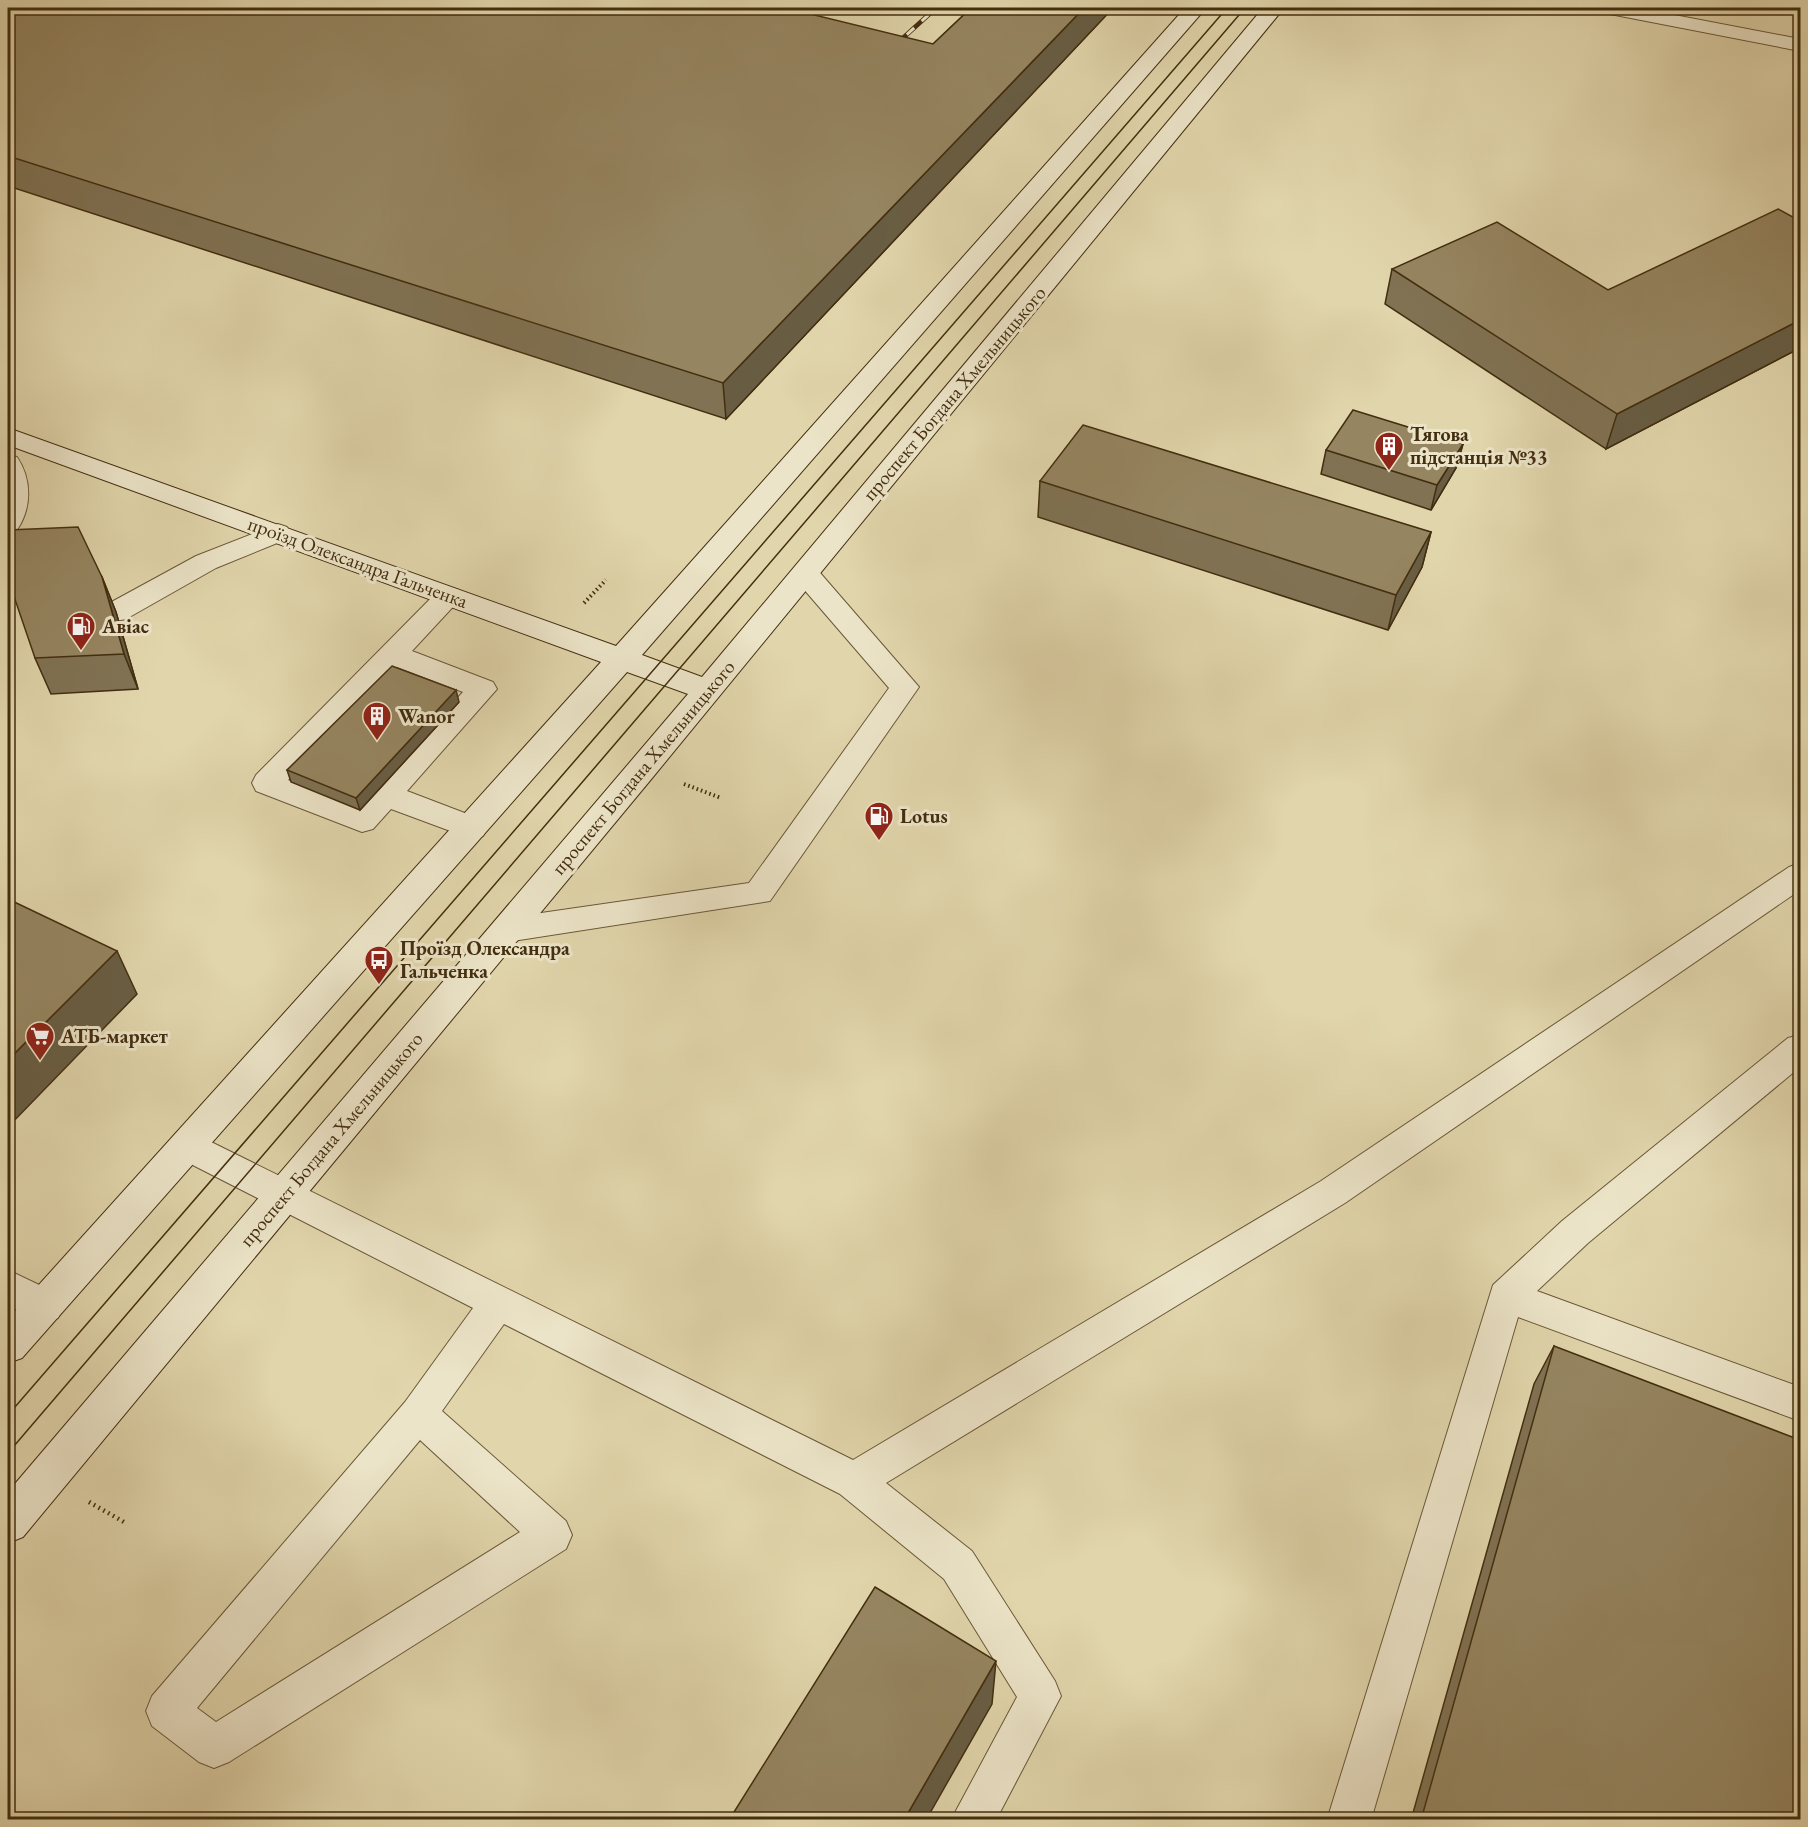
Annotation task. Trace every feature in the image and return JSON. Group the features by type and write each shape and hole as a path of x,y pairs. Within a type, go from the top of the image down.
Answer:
{"main road":[{"path":"8,1346 472,828 1196,8"},
{"name":"проспект Богдана Хмельницького","path":"8,1522 708,690 1274,8"},
{"name":"проїзд Олександра Гальченка","path":"8,436 708,690"},
{"path":"8,1287 44,1306"}],"lane":[{"path":"1610,8 1800,45"},
{"path":"8,463 17,491 8,524"},
{"path":"116,612 206,562 278,533"},
{"path":"507,930 759,893 904,687 805,573"},
{"path":"392,654 483,689 362,821 267,783 392,654 449,596"},
{"path":"385,795 472,828"},
{"path":"854,1481 1333,1192 1800,875"},
{"path":"1349,1820 1506,1296 1575,1232 1800,1048"},
{"path":"187,1146 854,1481 958,1565 1040,1696 972,1820"},
{"path":"1506,1296 1800,1404"},
{"path":"418,1414 552,1535 214,1747 167,1711 418,1414 498,1303"}],"building":[{"path":"8,8 786,8 933,44 971,8 1084,8 723,383 8,156"},
{"path":"1778,209 1800,221 1800,320 1617,414 1392,269 1497,222 1608,290"},
{"path":"1353,410 1463,444 1437,485 1326,450"},
{"path":"1083,425 1431,532 1396,595 1040,481"},
{"name":"Авіас","path":"78,527 102,577 124,654 35,658 8,579 8,530"},
{"name":"Wanor","path":"392,666 456,690 356,798 287,770"},
{"path":"8,899 117,951 8,1060"},
{"path":"1554,1346 1800,1440 1800,1820 1421,1820"},
{"path":"875,1587 996,1661 904,1820 729,1820"}],"tram line":[{"path":"8,1415 1227,8"},
{"path":"8,1453 1245,8"}],"railway":[{"path":"892,48 936,8"}],"place":[{"name":"Тягова пiдстанцiя №33","path":"1389,472"},
{"name":"Авіас","path":"81,652"},
{"name":"Wanor","path":"377,742"},
{"name":"Lotus","path":"879,842"},
{"name":"Проїзд Олександра Гальченка","path":"379,986"},
{"name":"АТБ-маркет","path":"40,1062"}]}
